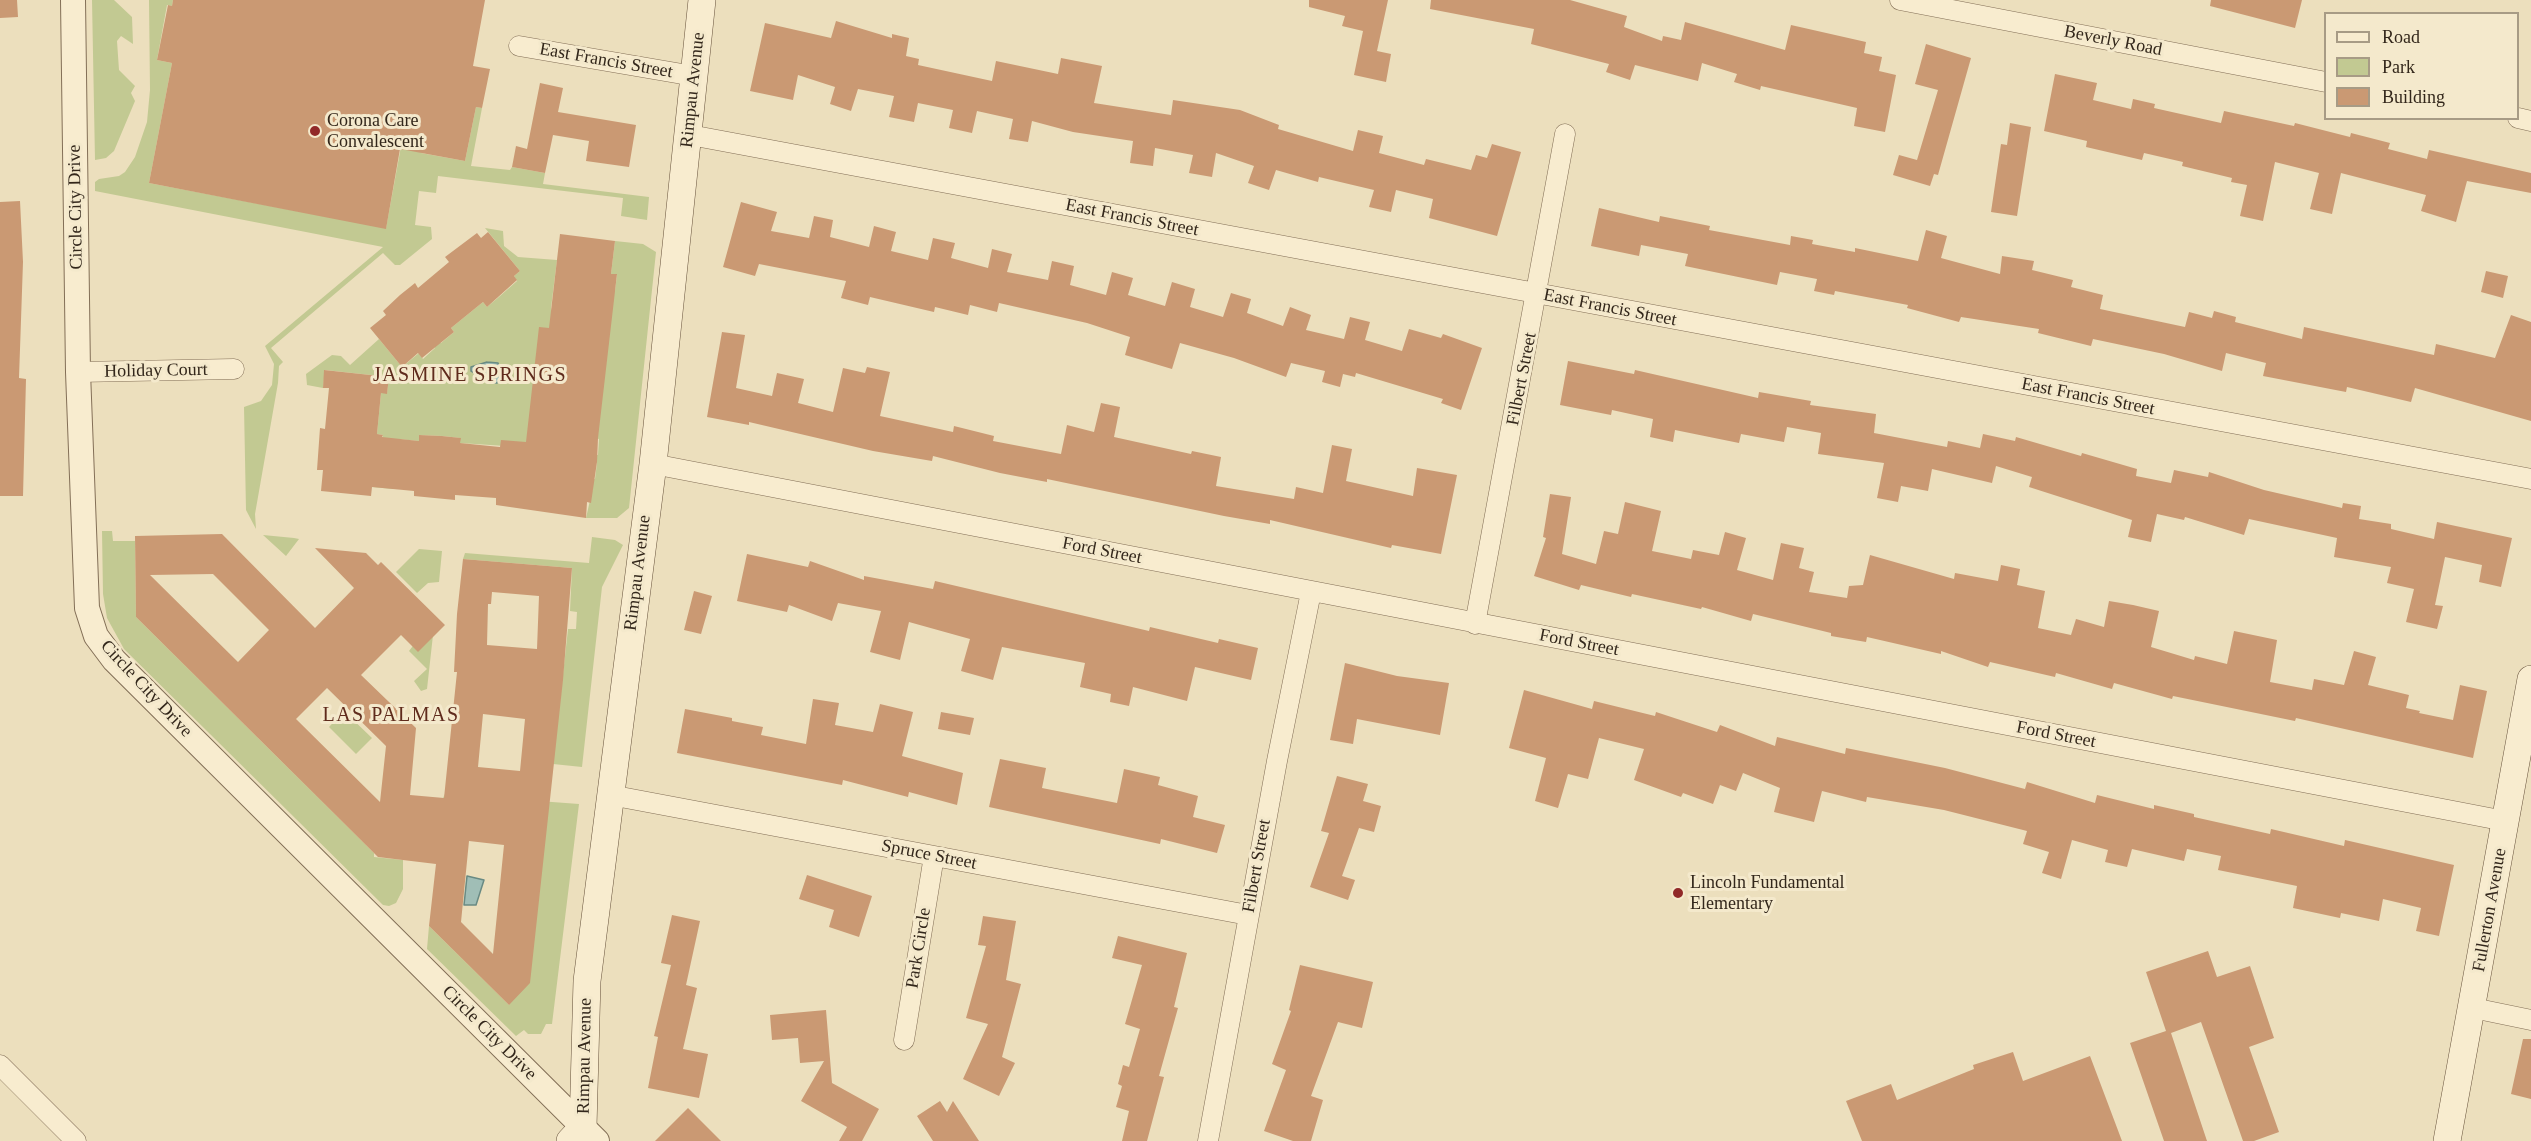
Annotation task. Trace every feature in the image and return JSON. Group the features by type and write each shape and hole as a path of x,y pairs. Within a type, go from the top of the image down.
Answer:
{"main road":[{"name":"Rimpau Avenue","path":"584,1137 587,981 653,464 690,135 702,0"},
{"name":"Fullerton Avenue","path":"2447,1141 2531,679"}],"street":[{"name":"Circle City Drive","path":"73,0 78,372 87,608 96,636 114,660 584,1137"},
{"name":"Beverly Road","path":"1900,0 2324,82"},
{"name":"East Francis Street","path":"519,46 694,76"},
{"name":"Filbert Street","path":"1475,624 1538,295 1565,134"},
{"name":"East Francis Street","path":"690,135 2531,479"},
{"name":"Holiday Court","path":"78,372 234,369"},
{"name":"Ford Street","path":"653,464 2505,821"},
{"name":"Filbert Street","path":"1208,1141 1248,915 1311,592"},
{"name":"Spruce Street","path":"610,795 1248,915"},
{"name":"Park Circle","path":"904,1040 934,856"},
{"path":"2473,1008 2531,1020"},
{"path":"0,1065 76,1141"}],"green space":[{"path":"92,0 114,0 132,17 133,44 121,36 117,41 119,70 135,86 131,93 135,101 114,151 106,158 95,160"},
{"path":"149,0 173,0 172,6 167,5 157,60 172,63 149,183 386,228 409,103 421,153 465,161 476,107 482,108 471,166 510,170 512,167 545,173 543,184 649,197 647,220 621,216 623,198 438,176 436,193 419,191 415,225 431,227 432,239 400,265 395,265 383,253 271,348 283,362 279,366 255,514 256,529 246,510 244,407 261,401 272,385 274,364 265,346 383,247 95,191 95,182 99,179 119,176 125,172 135,157 147,122 150,90"},
{"path":"485,228 503,231 504,246 518,257 557,260 551,308 554,329 536,353 615,291 617,275 611,274 615,241 643,244 656,252 629,508 617,518 586,518 593,487 590,479 595,479 597,463 584,454 598,455 599,439 594,438 535,448 460,443 460,438 443,436 419,435 419,441 398,439 393,489 372,487 383,435 377,434 381,393 387,393 389,377 325,370 323,388 307,385 306,374 332,355 341,356 350,365 379,339 402,367 419,353 423,359 435,348 427,338 441,343 454,332 451,328 483,302 487,307 500,296 517,281 514,276 520,271"},
{"path":"102,531 112,531 113,541 135,541 136,617 374,853 374,857 403,860 403,889 396,903 389,906 383,905 124,649 107,618 103,594"},
{"path":"263,535 294,538 299,539 286,556"},
{"path":"592,537 615,540 623,545 602,587 582,767 553,764 568,629 576,629 577,612 570,611 572,568 463,559 465,553 589,563"},
{"path":"419,549 442,551 439,582 428,583 417,593 396,572"},
{"path":"435,617 427,689 421,691 414,681 427,669 409,651"},
{"path":"344,711 372,738 356,754 329,727"},
{"path":"445,794 579,804 552,1024 546,1024 541,1034 528,1034 524,1030 516,1036 427,949 429,926 509,1005 548,808 443,798"}],"water":[{"path":"487,362 498,363 502,377 497,383 492,383 471,371 471,367"},
{"path":"467,876 484,880 476,905 464,905"}],"building":[{"path":"0,0 17,0 18,17 0,18"},
{"name":"Corona Care Convalescent","path":"173,0 485,0 473,66 490,69 482,108 476,107 465,161 400,149 386,229 149,183 172,63 157,60 168,5 172,6"},
{"path":"1309,0 1388,0 1377,51 1391,54 1386,82 1354,75 1363,31 1342,26 1345,16 1309,7"},
{"path":"1431,0 1570,0 1627,16 1624,27 1662,41 1663,36 1681,40 1685,22 1785,50 1791,25 1866,42 1864,53 1882,57 1879,71 1896,75 1885,132 1854,126 1857,108 1761,86 1760,90 1734,82 1737,74 1702,63 1698,81 1635,65 1630,80 1606,72 1609,64 1531,44 1534,29 1430,9"},
{"path":"2211,0 2302,0 2295,28 2210,6"},
{"path":"836,21 892,38 892,34 909,38 906,56 919,59 918,65 992,81 996,61 1058,74 1061,58 1102,66 1094,103 1171,115 1173,100 1240,110 1279,125 1278,129 1353,151 1358,130 1383,136 1379,153 1424,165 1426,159 1471,170 1476,155 1487,158 1492,144 1521,152 1497,236 1429,218 1433,199 1396,190 1391,212 1369,207 1374,190 1319,177 1318,182 1276,170 1269,190 1248,183 1254,166 1216,153 1212,177 1189,173 1193,155 1155,148 1153,166 1130,163 1133,141 1073,132 1032,121 1028,142 1009,139 1013,119 977,111 972,133 949,128 953,110 918,103 914,122 889,117 894,96 858,89 851,111 830,104 835,87 798,75 793,100 750,91 765,23 831,38"},
{"path":"1926,44 1971,58 1938,175 1934,174 1930,186 1893,175 1899,155 1917,160 1938,90 1915,84"},
{"path":"2055,74 2097,83 2093,100 2131,109 2133,99 2155,104 2154,108 2221,123 2224,111 2294,126 2295,123 2350,137 2351,133 2390,143 2388,149 2427,159 2429,150 2531,173 2531,193 2467,181 2456,222 2421,211 2426,195 2341,173 2332,214 2310,209 2319,173 2275,162 2263,221 2240,216 2247,185 2231,182 2232,178 2182,166 2183,162 2144,153 2142,160 2086,147 2087,141 2044,131"},
{"path":"540,83 563,88 558,112 636,125 629,167 586,161 589,141 553,135 545,173 512,167 516,146 527,149"},
{"path":"2010,123 2031,127 2017,216 1991,212 2001,144 2007,145"},
{"path":"20,201 23,262 19,378 26,379 23,496 0,496 0,202"},
{"path":"741,202 777,212 771,231 809,238 814,216 833,220 830,237 869,247 874,226 896,232 891,251 928,260 933,238 955,243 951,258 988,268 992,249 1012,254 1007,272 1048,280 1052,261 1074,266 1070,285 1106,295 1112,272 1133,278 1128,295 1165,306 1172,282 1195,289 1190,307 1223,317 1231,293 1251,299 1247,313 1283,326 1290,307 1311,315 1306,330 1344,339 1350,317 1370,322 1365,340 1402,351 1409,329 1441,338 1443,334 1482,348 1461,410 1441,403 1443,399 1356,373 1355,377 1343,374 1340,387 1322,382 1325,371 1291,363 1286,377 1234,358 1180,343 1172,369 1125,355 1130,337 1087,323 999,303 997,312 970,305 968,315 935,307 934,312 870,297 868,305 841,298 846,281 759,264 755,276 723,267"},
{"path":"1599,208 1659,222 1660,216 1710,226 1709,230 1790,245 1791,236 1813,240 1812,244 1855,252 1855,248 1918,261 1926,230 1947,236 1941,258 2000,274 2002,256 2034,261 2032,270 2073,280 2071,287 2103,295 2100,309 2185,327 2189,312 2212,318 2214,311 2236,317 2235,322 2302,339 2304,327 2434,355 2436,344 2495,358 2511,315 2531,322 2531,421 2415,388 2411,402 2347,387 2346,392 2263,376 2266,363 2226,353 2222,371 2164,354 2093,339 2091,346 2038,333 2039,329 1961,317 1959,322 1907,308 1908,305 1835,291 1834,295 1814,291 1817,279 1780,272 1777,285 1685,266 1688,254 1641,245 1639,256 1591,246"},
{"path":"488,232 520,271 514,276 517,280 487,307 483,302 451,328 454,332 422,358 418,353 402,367 370,328 386,315 383,311 400,295 415,283 418,288 449,262 445,257 477,233 481,238"},
{"path":"560,234 615,241 611,274 617,274 597,462 591,503 587,502 586,518 496,505 496,498 455,495 455,500 414,496 414,491 372,487 371,496 321,491 323,470 317,470 320,428 325,429 329,388 323,388 324,370 389,377 387,394 381,393 377,434 383,435 382,437 419,441 419,435 442,436 461,438 460,443 500,447 501,440 526,442 539,327 549,328"},
{"path":"2486,271 2508,276 2503,298 2481,292"},
{"path":"722,332 745,335 736,388 772,396 777,373 804,379 798,403 833,412 843,368 865,373 867,367 890,372 880,416 953,432 954,426 994,436 993,441 1061,454 1067,425 1094,432 1101,403 1120,407 1114,437 1191,454 1192,451 1221,457 1216,486 1294,499 1296,487 1323,493 1332,445 1352,449 1346,481 1413,496 1417,468 1457,475 1441,554 1392,545 1391,548 1270,520 1270,524 1224,516 1047,479 1047,482 1000,473 933,456 932,461 873,451 749,422 749,425 707,417"},
{"path":"1568,361 1634,374 1635,370 1758,398 1759,392 1811,401 1810,405 1876,414 1874,433 1947,447 1948,441 1980,448 1983,434 2015,441 2016,437 2137,469 2136,476 2171,483 2174,470 2208,477 2209,472 2264,490 2342,508 2343,503 2361,506 2359,519 2391,524 2391,529 2434,539 2437,522 2512,538 2501,587 2479,582 2482,565 2445,557 2435,605 2443,606 2437,629 2406,622 2414,589 2387,583 2391,567 2334,557 2337,538 2249,519 2244,535 2185,517 2184,520 2157,514 2151,542 2128,537 2132,520 2029,487 2032,477 1996,466 1992,483 1932,469 1928,491 1901,486 1898,502 1877,498 1884,463 1818,454 1821,433 1787,427 1784,442 1741,434 1739,443 1675,430 1673,442 1650,437 1653,419 1612,410 1611,415 1560,405"},
{"path":"1550,494 1571,497 1562,554 1596,564 1604,531 1618,534 1625,502 1661,511 1652,551 1691,559 1693,550 1719,555 1725,532 1746,538 1737,570 1773,580 1781,543 1804,548 1799,568 1814,572 1809,592 1847,598 1849,586 1863,585 1870,555 1954,579 1955,573 1998,581 2001,565 2020,569 2017,585 2045,591 2038,628 2071,635 2076,619 2104,627 2109,601 2133,605 2159,611 2151,647 2194,660 2195,656 2227,664 2234,631 2277,640 2270,682 2312,690 2314,679 2344,685 2354,651 2376,657 2368,685 2409,695 2406,708 2420,711 2419,713 2453,720 2460,685 2487,691 2473,758 2296,718 2295,721 2173,696 2172,699 2114,683 2112,689 2056,673 2055,677 1990,662 1988,667 1941,651 1941,654 1867,637 1866,642 1831,636 1831,633 1753,614 1751,621 1702,607 1701,609 1632,594 1631,597 1581,585 1579,590 1534,576 1546,538 1543,537"},
{"path":"222,534 315,628 354,588 315,548 366,553 378,565 381,562 445,625 418,652 401,635 361,675 416,728 410,795 444,798 457,672 454,672 457,614 463,559 572,568 563,680 530,983 509,1005 429,926 436,864 378,857 136,617 135,536","holes":["213,574 269,630 238,662 150,575","492,592 539,596 537,649 487,645 488,604 491,604","327,688 386,746 380,802 296,719","483,714 525,719 520,771 478,767","469,841 504,845 493,954 461,922"]},
{"path":"747,554 808,567 810,561 864,580 864,576 933,589 935,581 1149,631 1150,627 1218,643 1219,639 1258,648 1251,680 1195,667 1187,701 1133,687 1129,706 1110,702 1111,694 1080,687 1085,663 1002,647 993,680 961,671 970,639 909,622 900,660 870,652 881,611 838,603 832,621 789,605 787,612 737,601"},
{"path":"694,591 712,596 701,634 684,630"},
{"path":"1345,663 1397,676 1449,683 1440,735 1357,719 1353,744 1330,740"},
{"path":"1524,690 1592,709 1594,701 1655,716 1656,712 1717,732 1720,725 1775,746 1777,737 1845,754 1846,748 1945,768 2025,789 2027,782 2095,803 2097,795 2154,809 2154,805 2194,814 2194,817 2270,834 2271,829 2344,846 2345,840 2454,865 2439,936 2416,931 2421,908 2383,899 2379,921 2341,913 2340,918 2293,908 2297,886 2218,870 2221,856 2187,849 2184,861 2132,849 2127,867 2105,862 2108,850 2072,840 2061,879 2042,873 2049,852 2023,844 2027,831 1944,810 1867,797 1866,802 1822,791 1814,822 1774,812 1780,788 1743,773 1736,791 1720,785 1713,804 1683,793 1681,797 1634,780 1644,749 1599,738 1588,779 1568,774 1558,808 1535,801 1546,758 1509,748"},
{"path":"813,699 839,703 835,725 873,732 880,704 913,712 902,756 963,773 957,805 909,792 908,797 843,780 842,785 677,753 685,709 732,718 732,721 763,727 761,735 806,744"},
{"path":"941,712 974,718 970,735 938,729"},
{"path":"1000,759 1046,768 1042,788 1117,803 1124,769 1160,777 1158,785 1198,796 1193,817 1225,825 1217,853 1161,839 1160,844 989,807"},
{"path":"1337,776 1368,784 1363,801 1381,806 1374,832 1359,828 1342,876 1355,880 1348,900 1310,887 1329,833 1321,831"},
{"path":"807,875 872,896 859,937 829,927 834,910 799,899"},
{"path":"672,915 700,921 686,985 697,988 683,1049 708,1054 699,1098 648,1088 658,1037 654,1036 671,965 661,963"},
{"path":"983,916 1016,921 1006,980 1021,984 1002,1057 1015,1063 999,1096 963,1079 988,1024 966,1018 986,946 978,945"},
{"path":"1118,936 1187,953 1174,1007 1178,1008 1159,1076 1164,1077 1147,1141 1122,1141 1129,1111 1116,1107 1122,1086 1118,1084 1123,1065 1129,1067 1140,1029 1125,1024 1142,965 1112,958"},
{"path":"2208,951 2217,977 2250,966 2274,1038 2249,1047 2279,1132 2254,1141 2243,1141 2201,1022 2171,1033 2207,1141 2164,1141 2130,1043 2166,1031 2146,972"},
{"path":"1300,965 1373,982 1362,1028 1338,1022 1311,1096 1323,1100 1311,1141 1293,1141 1264,1131 1286,1070 1272,1064 1291,1011 1289,1010"},
{"path":"826,1010 832,1083 879,1109 862,1141 839,1141 847,1127 801,1101 824,1061 800,1063 798,1038 772,1040 770,1015"},
{"path":"2523,1039 2531,1039 2531,1099 2511,1094"},
{"path":"2013,1052 2023,1081 2090,1056 2122,1141 1862,1141 1846,1101 1891,1084 1897,1100 1974,1069 1973,1065"},
{"path":"940,1101 947,1112 953,1101 979,1141 933,1141 917,1116"},
{"path":"688,1108 721,1141 655,1141"}],"place":[{"name":"Corona Care Convalescent","path":"315,131"},
{"name":"Lincoln Fundamental Elementary","path":"1678,893"}],"district":[{"name":"JASMINE SPRINGS","path":"470,376"},
{"name":"LAS PALMAS","path":"391,716"}]}
